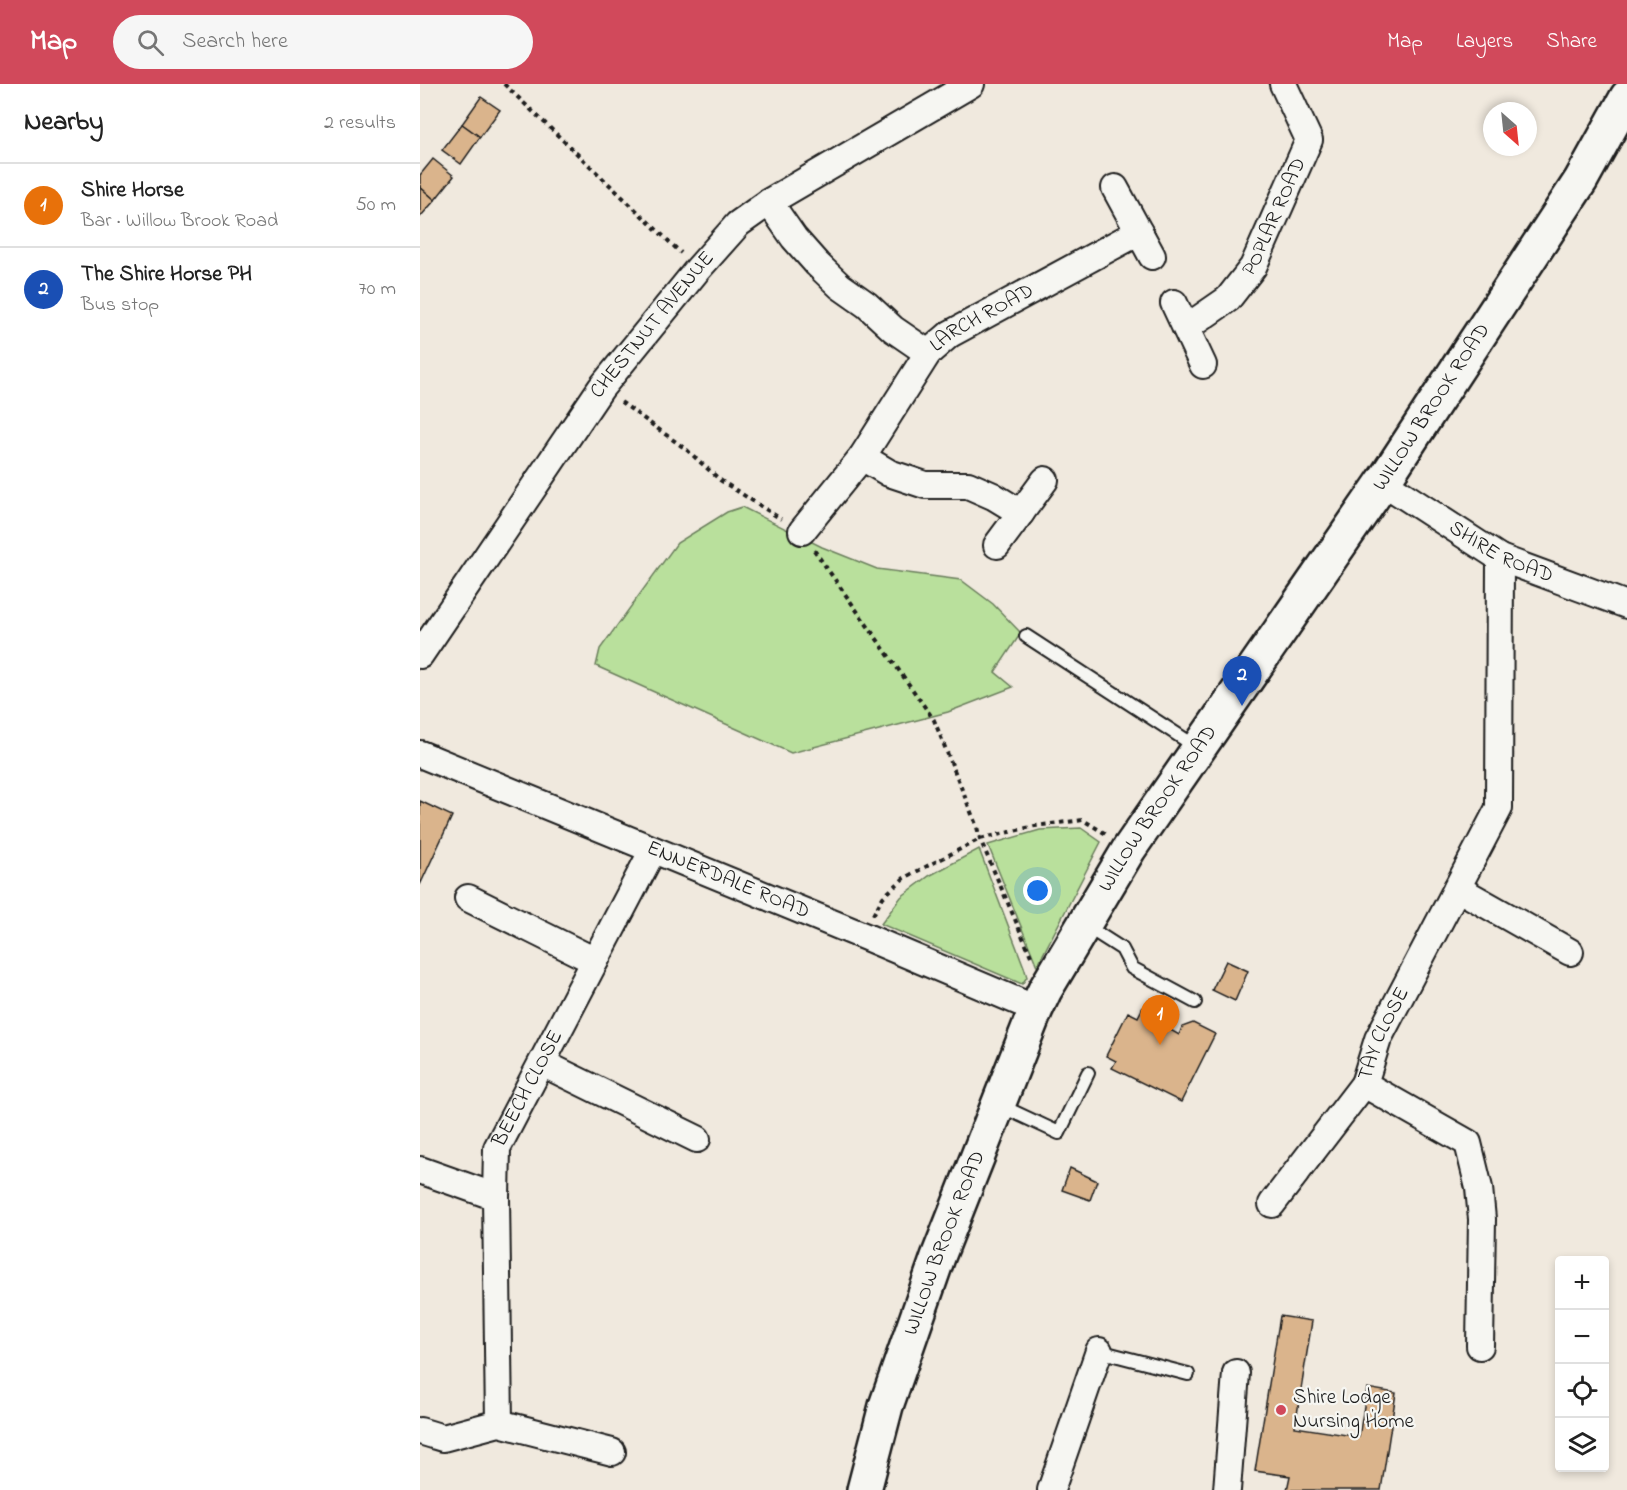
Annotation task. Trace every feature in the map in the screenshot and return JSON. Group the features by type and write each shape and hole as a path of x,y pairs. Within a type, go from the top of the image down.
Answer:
{"street":[{"name":"CHESTNUT AVENUE","path":"420,655 602,388 698,269 738,224 769,202 971,84"},
{"name":"POPLAR ROAD","path":"1186,328 1228,299 1253,267 1309,140 1282,84"},
{"name":"WILLOW BROOK ROAD","path":"864,1490 886,1406 938,1257 1041,1000 1129,849 1383,482 1581,180 1627,97"},
{"path":"1115,188 1152,256"},
{"name":"LARCH ROAD","path":"769,202 794,238 840,286 928,353 950,334 1139,232"},
{"path":"1174,303 1203,365"},
{"path":"802,531 862,457 928,353"},
{"path":"862,457 889,473 925,485 968,485 993,496 1021,513"},
{"path":"997,545 1045,480"},
{"name":"SHIRE ROAD","path":"1383,482 1500,558 1627,605"},
{"name":"TAY CLOSE","path":"1480,1346 1482,1219 1479,1188 1468,1143 1364,1084 1378,1039 1499,808 1500,558"},
{"name":"ENNERDALE ROAD","path":"420,754 866,937 1041,1000"},
{"name":"BEECH CLOSE","path":"499,1423 496,1197 498,1148 653,850"},
{"path":"1457,888 1570,952"},
{"path":"468,898 596,961"},
{"path":"542,1063 697,1139"},
{"path":"1272,1204 1364,1084"},
{"path":"420,1170 496,1197"},
{"path":"1051,1490 1099,1351"},
{"path":"1227,1490 1236,1373"},
{"path":"420,1431 443,1438 499,1423 612,1452"}],"lane":[{"path":"1026,636 1198,748"},
{"path":"1085,925 1122,949 1132,968 1195,1002"},
{"path":"998,1104 1059,1133 1088,1072"},
{"path":"1099,1351 1188,1374"}],"path":[{"path":"504,84 698,269"},
{"path":"602,388 687,450 720,480 802,531 934,720 977,827 1041,1000"},
{"path":"866,937 871,919 883,897 904,878 980,839 1035,826 1083,820 1129,849"}],"green space":[{"path":"742,507 822,547 877,569 961,580 993,604 1021,633 995,672 1013,687 948,712 791,753 596,666 600,649 677,543 727,512"},
{"path":"1081,828 1101,842 1037,966 988,845 1040,830"},
{"path":"979,849 1024,967 1027,977 1022,984 881,924 901,897 929,876"}],"building":[{"path":"481,97 500,110 480,137 462,124"},
{"path":"462,124 480,137 461,164 442,150"},
{"path":"433,159 454,176 435,200 420,187 420,175"},
{"path":"420,187 435,200 420,217"},
{"path":"420,801 452,816 420,885"},
{"path":"1226,961 1248,971 1235,1001 1212,990"},
{"path":"1143,1007 1171,1021 1167,1028 1179,1035 1182,1027 1193,1023 1215,1034 1181,1102 1112,1068 1116,1061 1106,1056 1128,1012 1138,1017"},
{"path":"1070,1168 1097,1181 1090,1200 1062,1190"},
{"name":"Shire Lodge Nursing Home","path":"1280,1316 1312,1321 1295,1427 1359,1437 1367,1388 1396,1393 1381,1490 1287,1490 1290,1476 1255,1471"}],"place":[{"name":"The Shire Horse PH","path":"1242,706"},
{"name":"Shire Horse","path":"1160,1045"},
{"name":"Shire Lodge Nursing Home","path":"1281,1410"}]}
